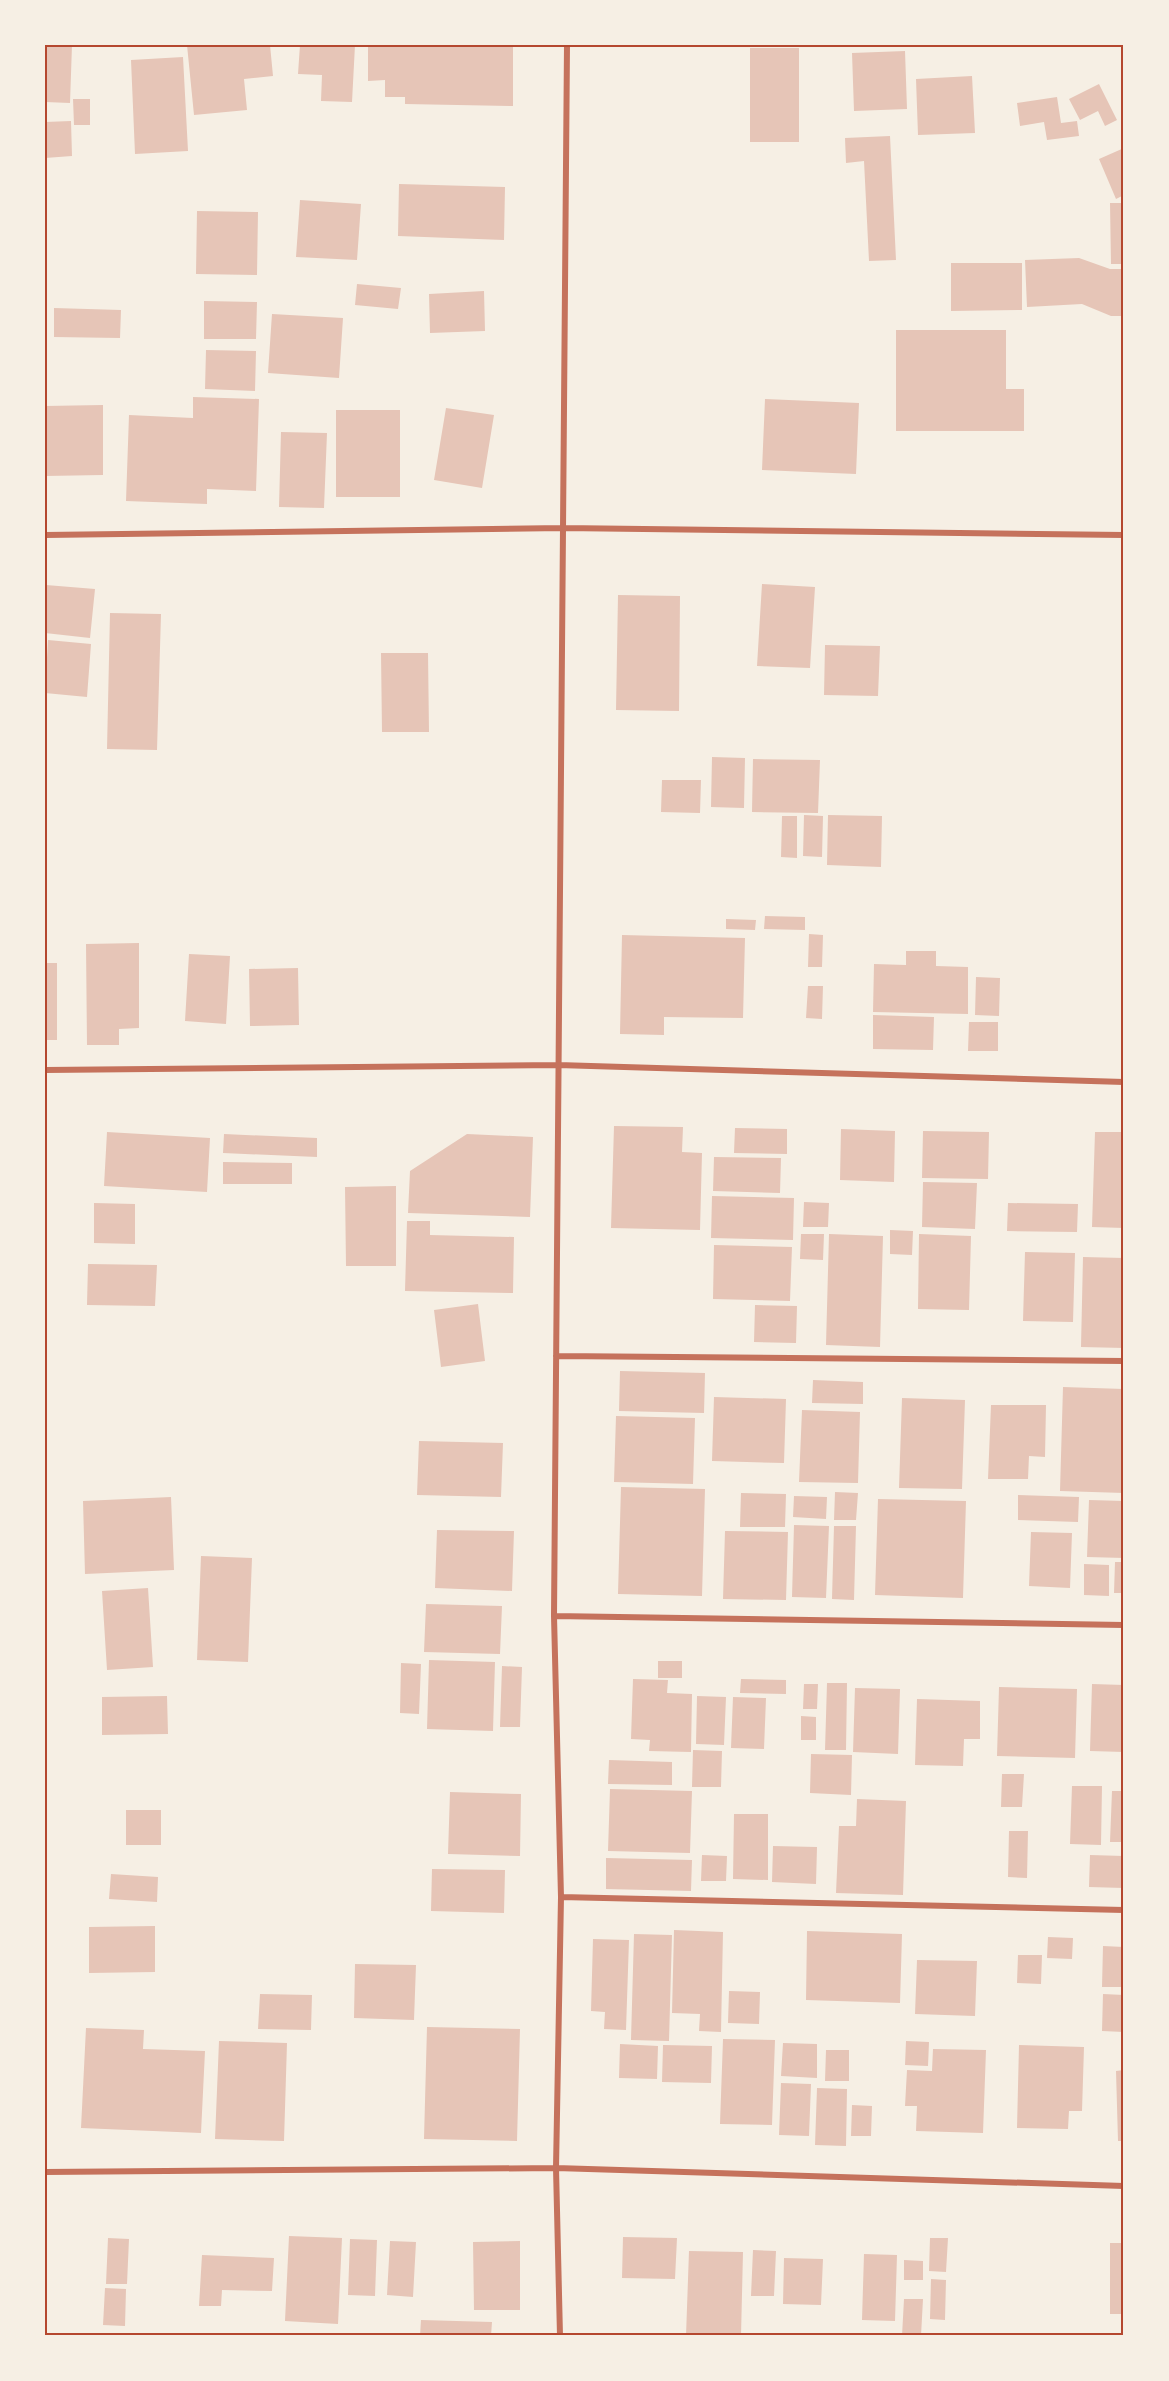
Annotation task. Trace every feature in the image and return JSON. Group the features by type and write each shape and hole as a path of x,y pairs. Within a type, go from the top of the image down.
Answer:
{"street":[{"path":"560,2336 556,2168 561,1897 554,1616 567,45"},
{"path":"45,535 563,528 1124,535"},
{"path":"45,1070 558,1065 1124,1082"},
{"path":"556,1356 1124,1361"},
{"path":"554,1616 1124,1626"},
{"path":"561,1897 1124,1910"},
{"path":"45,2172 556,2168 1124,2186"}],"building":[{"path":"45,45 72,45 70,103 45,102"},
{"path":"187,45 270,45 273,76 244,79 247,110 194,115"},
{"path":"300,45 355,45 352,102 321,101 322,75 298,74"},
{"path":"368,45 513,45 513,106 405,104 405,97 385,97 385,80 368,81"},
{"path":"750,48 799,48 799,142 750,142"},
{"path":"905,51 907,109 854,111 852,53"},
{"path":"183,57 188,151 135,154 131,60"},
{"path":"972,76 975,133 918,135 916,79"},
{"path":"1099,84 1117,120 1105,126 1098,111 1080,120 1069,99"},
{"path":"1057,97 1061,123 1077,121 1079,136 1047,140 1044,122 1020,126 1017,103"},
{"path":"73,99 90,99 90,125 74,125"},
{"path":"71,121 72,156 45,158 45,122"},
{"path":"890,136 896,260 869,261 864,161 846,163 845,138"},
{"path":"1124,148 1124,195 1116,199 1099,159"},
{"path":"399,184 505,187 504,240 398,236"},
{"path":"300,200 361,204 357,260 296,257"},
{"path":"1110,203 1124,203 1124,264 1111,264"},
{"path":"197,211 258,212 257,275 196,274"},
{"path":"1079,258 1110,269 1124,269 1124,316 1111,316 1082,304 1027,307 1025,260"},
{"path":"951,263 1022,263 1022,310 951,311"},
{"path":"357,284 401,288 398,309 355,305"},
{"path":"484,291 485,331 430,333 429,294"},
{"path":"204,301 257,302 256,339 204,339"},
{"path":"54,308 121,310 120,338 54,337"},
{"path":"272,314 343,318 339,378 268,373"},
{"path":"896,330 1006,330 1006,389 1024,389 1024,431 896,431"},
{"path":"206,350 256,351 255,391 205,389"},
{"path":"193,397 259,399 256,491 207,489 207,504 126,501 129,415 193,418"},
{"path":"765,399 859,403 856,474 762,470"},
{"path":"103,405 103,475 45,476 45,406"},
{"path":"446,408 494,415 482,488 434,480"},
{"path":"336,410 400,410 400,497 336,497"},
{"path":"281,432 327,433 324,508 279,507"},
{"path":"762,584 815,587 810,668 757,666"},
{"path":"46,585 95,589 90,638 45,633"},
{"path":"618,595 680,596 679,711 616,710"},
{"path":"110,613 161,614 157,750 107,749"},
{"path":"48,640 91,644 87,697 45,693"},
{"path":"825,645 880,646 878,696 824,695"},
{"path":"381,653 428,653 429,732 382,732"},
{"path":"712,757 745,758 744,808 711,807"},
{"path":"753,759 820,760 818,813 752,812"},
{"path":"662,780 701,780 700,813 661,812"},
{"path":"804,815 823,816 822,857 803,856"},
{"path":"828,815 882,816 881,867 827,865"},
{"path":"782,816 797,816 797,858 781,857"},
{"path":"765,916 805,917 805,930 764,929"},
{"path":"726,919 756,920 755,930 726,929"},
{"path":"809,934 823,935 822,967 808,967"},
{"path":"622,935 745,938 743,1018 664,1017 664,1035 620,1034"},
{"path":"139,943 139,1028 119,1029 119,1045 87,1045 86,944"},
{"path":"906,951 936,951 936,966 968,967 968,1014 873,1012 874,964 906,965"},
{"path":"189,954 230,956 226,1024 185,1021"},
{"path":"45,963 57,963 57,1040 45,1040"},
{"path":"298,968 299,1025 250,1026 249,969"},
{"path":"976,977 1000,978 999,1016 975,1015"},
{"path":"808,986 823,986 822,1019 806,1018"},
{"path":"873,1015 934,1017 933,1050 873,1049"},
{"path":"969,1022 998,1022 998,1051 968,1051"},
{"path":"614,1126 683,1127 682,1152 702,1153 700,1230 611,1228"},
{"path":"735,1128 787,1129 787,1154 734,1153"},
{"path":"841,1129 895,1131 894,1182 840,1180"},
{"path":"923,1131 989,1132 988,1179 922,1178"},
{"path":"107,1132 210,1138 207,1192 104,1186"},
{"path":"1095,1132 1124,1132 1124,1228 1092,1227"},
{"path":"224,1134 317,1138 317,1157 223,1153"},
{"path":"467,1134 533,1137 530,1217 408,1213 410,1171"},
{"path":"714,1157 781,1158 780,1193 713,1191"},
{"path":"223,1162 292,1163 292,1184 223,1184"},
{"path":"923,1182 977,1183 975,1229 922,1227"},
{"path":"396,1186 396,1266 346,1266 345,1187"},
{"path":"712,1196 794,1198 793,1240 711,1238"},
{"path":"804,1202 829,1203 828,1227 803,1227"},
{"path":"94,1203 135,1204 135,1244 94,1243"},
{"path":"1008,1203 1078,1204 1077,1232 1007,1231"},
{"path":"407,1221 430,1221 430,1235 514,1237 513,1293 405,1291"},
{"path":"890,1230 913,1231 912,1255 890,1254"},
{"path":"801,1234 824,1234 823,1260 800,1259"},
{"path":"829,1234 883,1236 880,1347 826,1345"},
{"path":"919,1234 971,1236 969,1310 918,1309"},
{"path":"714,1245 792,1247 790,1301 713,1299"},
{"path":"1025,1252 1075,1253 1073,1322 1023,1321"},
{"path":"1083,1257 1124,1258 1124,1348 1081,1347"},
{"path":"88,1264 157,1265 155,1306 87,1305"},
{"path":"478,1304 485,1361 441,1367 434,1310"},
{"path":"755,1305 797,1306 796,1343 754,1342"},
{"path":"620,1371 705,1373 704,1413 619,1411"},
{"path":"813,1380 863,1382 863,1404 812,1403"},
{"path":"1063,1387 1124,1389 1124,1493 1060,1491"},
{"path":"714,1397 786,1399 784,1463 712,1461"},
{"path":"902,1398 965,1400 962,1489 899,1488"},
{"path":"991,1405 1046,1405 1045,1457 1029,1456 1028,1479 988,1479"},
{"path":"802,1410 860,1412 858,1483 799,1482"},
{"path":"616,1416 695,1418 693,1484 614,1482"},
{"path":"419,1441 503,1443 501,1497 417,1495"},
{"path":"621,1487 705,1489 702,1596 618,1594"},
{"path":"835,1492 858,1493 856,1520 834,1520"},
{"path":"741,1493 786,1494 785,1527 740,1527"},
{"path":"1018,1495 1079,1497 1078,1522 1018,1520"},
{"path":"794,1496 827,1497 826,1519 793,1517"},
{"path":"171,1497 174,1570 85,1574 83,1501"},
{"path":"878,1499 966,1501 963,1598 875,1595"},
{"path":"1089,1500 1124,1501 1124,1558 1087,1557"},
{"path":"794,1525 829,1526 826,1598 792,1597"},
{"path":"834,1526 856,1526 854,1600 832,1599"},
{"path":"437,1530 514,1531 512,1591 435,1588"},
{"path":"725,1531 788,1532 786,1600 723,1599"},
{"path":"1031,1532 1072,1533 1070,1588 1029,1586"},
{"path":"201,1556 252,1558 248,1662 197,1660"},
{"path":"1115,1562 1124,1562 1124,1593 1114,1593"},
{"path":"1084,1564 1109,1565 1109,1596 1084,1595"},
{"path":"148,1588 153,1667 107,1670 102,1591"},
{"path":"426,1604 502,1606 500,1654 424,1652"},
{"path":"429,1660 495,1662 493,1731 427,1729"},
{"path":"658,1661 682,1661 682,1678 658,1678"},
{"path":"401,1663 421,1664 419,1714 400,1713"},
{"path":"502,1666 522,1667 520,1727 500,1727"},
{"path":"633,1679 668,1680 667,1693 692,1694 691,1752 649,1751 650,1740 631,1739"},
{"path":"741,1679 786,1680 786,1694 740,1693"},
{"path":"827,1683 847,1683 846,1750 825,1750"},
{"path":"804,1684 818,1684 817,1709 803,1709"},
{"path":"1092,1684 1124,1685 1124,1752 1090,1751"},
{"path":"999,1687 1077,1689 1075,1758 997,1756"},
{"path":"855,1688 900,1689 898,1754 853,1752"},
{"path":"167,1696 168,1734 102,1735 102,1697"},
{"path":"697,1696 726,1697 724,1745 696,1744"},
{"path":"733,1697 766,1698 764,1749 731,1748"},
{"path":"917,1699 980,1701 980,1739 964,1739 963,1766 915,1765"},
{"path":"801,1716 816,1717 816,1740 801,1740"},
{"path":"693,1750 722,1751 721,1787 692,1787"},
{"path":"811,1754 852,1755 851,1795 810,1793"},
{"path":"609,1760 672,1762 672,1785 608,1784"},
{"path":"1002,1774 1024,1774 1022,1807 1001,1807"},
{"path":"1072,1786 1102,1786 1101,1845 1070,1844"},
{"path":"610,1789 692,1791 690,1853 608,1851"},
{"path":"1112,1791 1124,1791 1124,1842 1110,1842"},
{"path":"450,1792 521,1794 520,1856 448,1854"},
{"path":"857,1799 906,1801 903,1895 836,1893 839,1826 856,1826"},
{"path":"126,1810 161,1810 161,1845 126,1845"},
{"path":"734,1814 768,1814 768,1880 733,1879"},
{"path":"1009,1831 1028,1831 1027,1878 1008,1877"},
{"path":"773,1846 817,1847 816,1884 772,1882"},
{"path":"702,1855 727,1856 726,1881 701,1881"},
{"path":"1090,1855 1124,1856 1124,1888 1089,1887"},
{"path":"606,1858 692,1860 691,1891 606,1889"},
{"path":"432,1869 505,1870 504,1913 431,1911"},
{"path":"111,1874 158,1877 157,1902 109,1899"},
{"path":"155,1926 155,1972 89,1973 89,1927"},
{"path":"674,1930 723,1932 721,2032 699,2031 700,2014 672,2013"},
{"path":"807,1931 902,1934 900,2003 806,2000"},
{"path":"634,1934 672,1935 669,2041 631,2040"},
{"path":"1048,1937 1073,1938 1072,1959 1047,1958"},
{"path":"593,1939 629,1940 626,2030 604,2029 605,2012 591,2011"},
{"path":"1103,1946 1124,1947 1124,1987 1102,1987"},
{"path":"1018,1955 1042,1955 1041,1984 1017,1983"},
{"path":"917,1960 977,1961 975,2016 915,2014"},
{"path":"355,1964 416,1965 414,2020 354,2018"},
{"path":"729,1991 760,1992 759,2024 728,2023"},
{"path":"260,1994 312,1995 311,2030 258,2029"},
{"path":"1103,1994 1124,1995 1124,2032 1102,2031"},
{"path":"427,2027 520,2029 517,2141 424,2139"},
{"path":"86,2028 144,2030 143,2049 205,2051 201,2133 81,2128"},
{"path":"723,2039 775,2040 772,2125 720,2124"},
{"path":"219,2041 287,2043 284,2141 215,2139"},
{"path":"906,2041 929,2042 928,2066 905,2065"},
{"path":"783,2043 817,2044 817,2078 781,2076"},
{"path":"620,2044 658,2046 657,2079 619,2078"},
{"path":"663,2045 712,2046 711,2083 662,2082"},
{"path":"1019,2045 1084,2047 1082,2111 1069,2111 1068,2129 1017,2128"},
{"path":"933,2049 986,2050 983,2133 916,2131 917,2106 905,2106 907,2070 932,2071"},
{"path":"826,2050 849,2050 849,2081 825,2081"},
{"path":"1124,2070 1124,2141 1118,2141 1116,2071"},
{"path":"781,2083 811,2084 809,2136 779,2135"},
{"path":"817,2088 847,2089 846,2146 815,2145"},
{"path":"852,2105 872,2106 871,2136 851,2136"},
{"path":"289,2236 342,2238 338,2324 285,2321"},
{"path":"623,2237 677,2238 675,2279 622,2278"},
{"path":"108,2238 129,2239 127,2284 106,2284"},
{"path":"930,2238 948,2238 946,2272 929,2271"},
{"path":"350,2239 377,2240 375,2296 348,2295"},
{"path":"390,2241 416,2242 413,2297 387,2295"},
{"path":"520,2241 520,2310 474,2310 473,2242"},
{"path":"1110,2243 1124,2243 1124,2314 1110,2314"},
{"path":"753,2250 776,2251 774,2296 751,2296"},
{"path":"689,2251 743,2252 741,2336 686,2336"},
{"path":"864,2254 897,2255 895,2321 862,2320"},
{"path":"202,2255 274,2258 272,2291 222,2290 221,2306 199,2306"},
{"path":"784,2258 823,2259 821,2305 783,2304"},
{"path":"904,2260 923,2261 923,2280 904,2280"},
{"path":"931,2279 946,2280 945,2320 930,2319"},
{"path":"105,2288 126,2289 125,2326 103,2325"},
{"path":"904,2299 923,2299 921,2336 902,2336"},
{"path":"421,2320 492,2322 491,2336 420,2336"}]}
